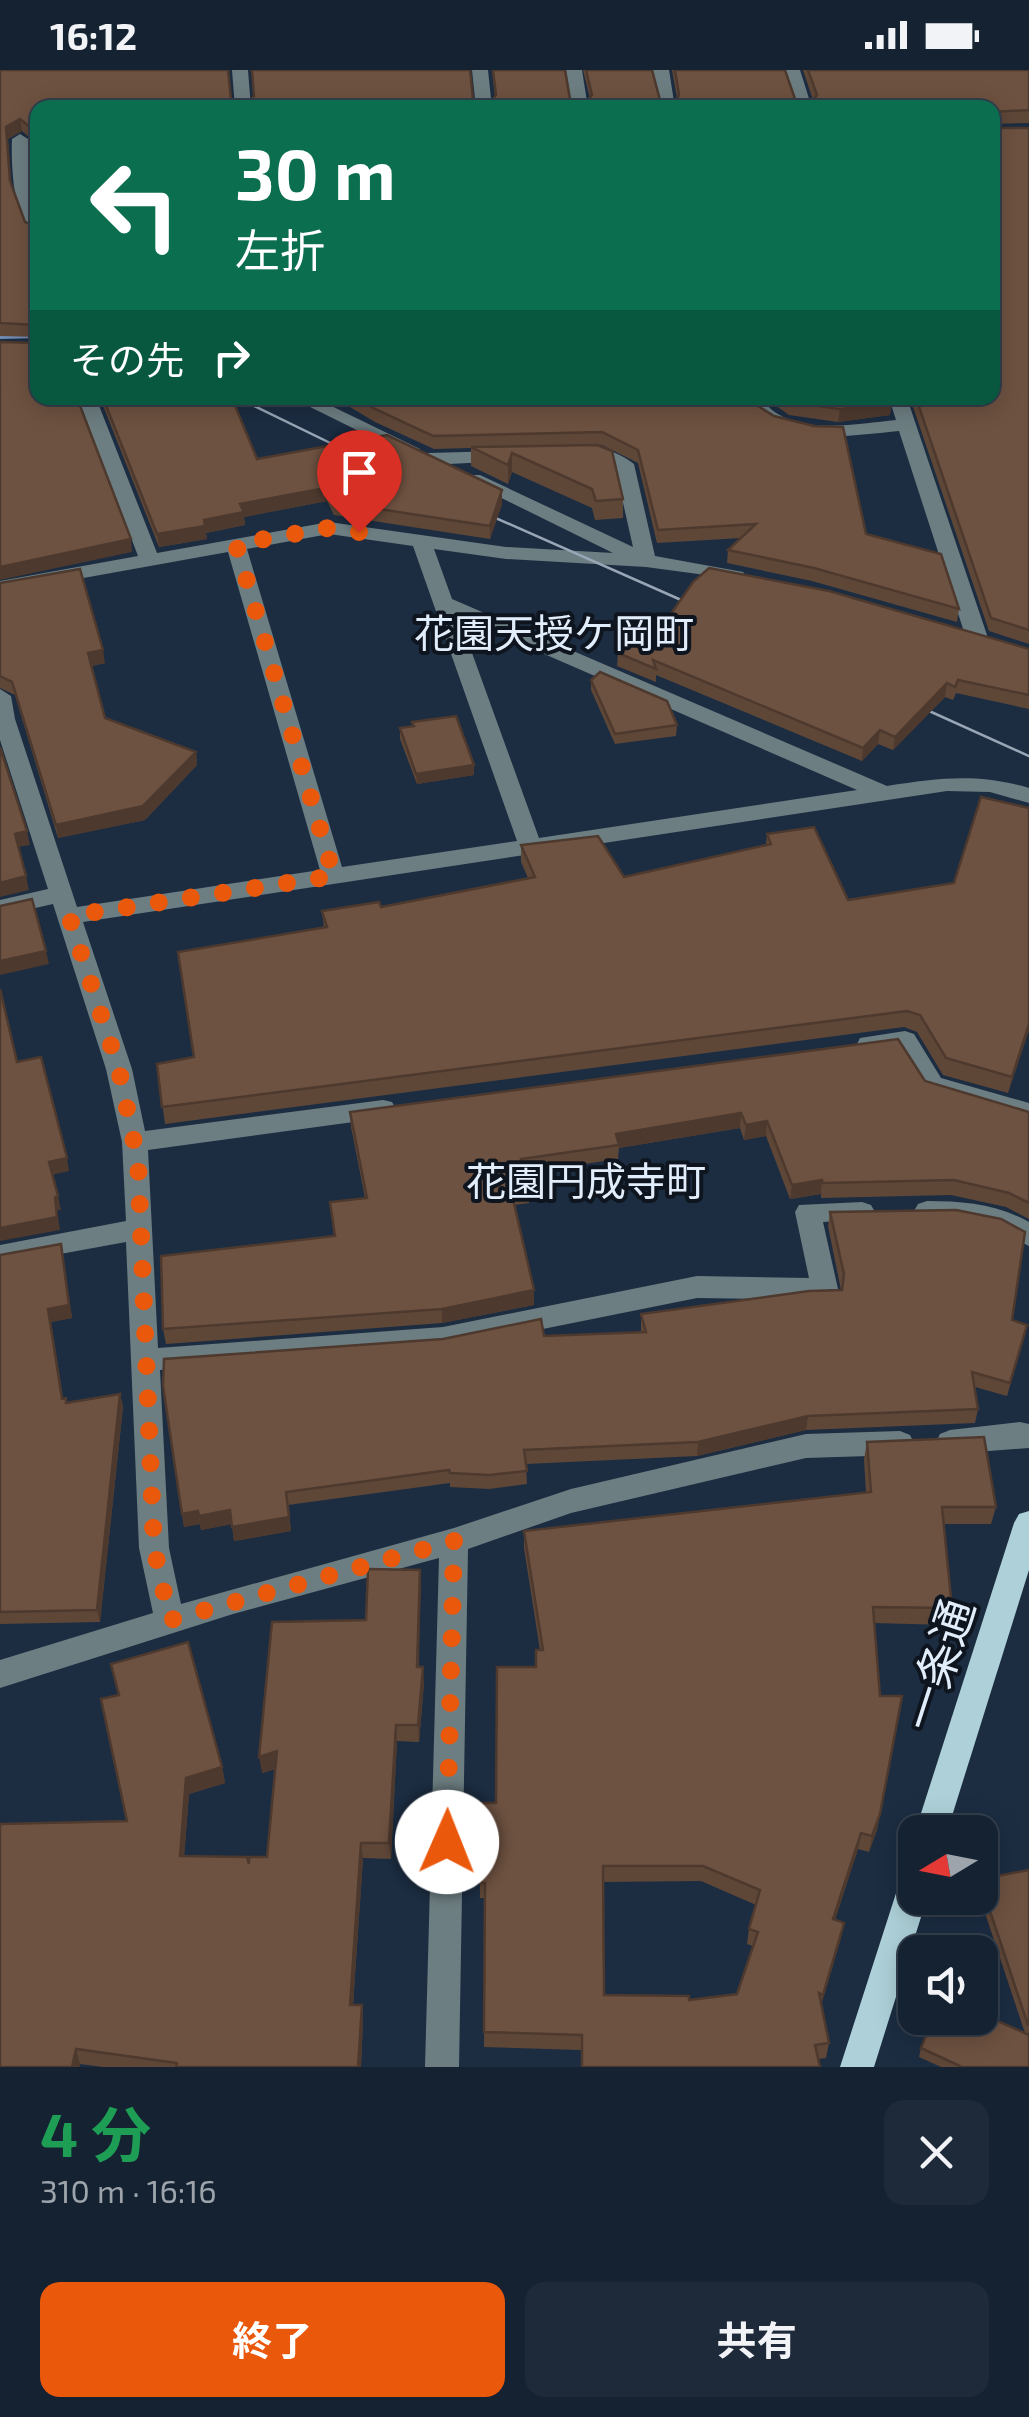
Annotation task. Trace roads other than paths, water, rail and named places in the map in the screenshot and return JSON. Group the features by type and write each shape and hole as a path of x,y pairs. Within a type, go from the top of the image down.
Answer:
{"main road":[{"name":"一条通","path":"936,1815 1029,1523"},
{"path":"857,2067 905,1915"}],"street":[{"path":"240,70 242,100"},
{"path":"480,70 483,100"},
{"path":"574,70 579,100"},
{"path":"661,70 667,100"},
{"path":"792,70 801,100"},
{"path":"0,140 29,139 18,179 30,211"},
{"path":"90,405 150,560"},
{"path":"317,405 646,561"},
{"path":"754,405 776,422 804,429 906,424"},
{"path":"900,405 978,641"},
{"path":"562,455 600,454 624,464 646,561"},
{"path":"429,459 524,456"},
{"path":"0,587 328,528 506,553 646,561 760,581"},
{"path":"421,541 530,844"},
{"path":"236,544 334,876"},
{"path":"446,604 885,793"},
{"path":"1,712 119,1070 136,1142 154,1548 170,1620"},
{"path":"0,908 65,905 334,876 947,784 991,785 1029,796"},
{"path":"846,1048 905,1040 932,1085 1029,1112"},
{"path":"136,1142 412,1106"},
{"path":"145,1360 444,1338 698,1287 826,1289 808,1212 969,1211 1022,1229 1029,1236"},
{"path":"0,1254 140,1229"},
{"path":"0,1674 170,1620 454,1541 572,1501 806,1446 1029,1436"},
{"path":"442,2067 454,1541"}],"waterway":[{"path":"0,336 30,335"}],"tram line":[{"path":"252,405 359,457"},
{"path":"473,508 706,611"},
{"path":"907,701 1029,756"}],"district":[{"name":"花園天授ケ岡町","path":"554,632"},
{"name":"花園円成寺町","path":"586,1180"}]}
